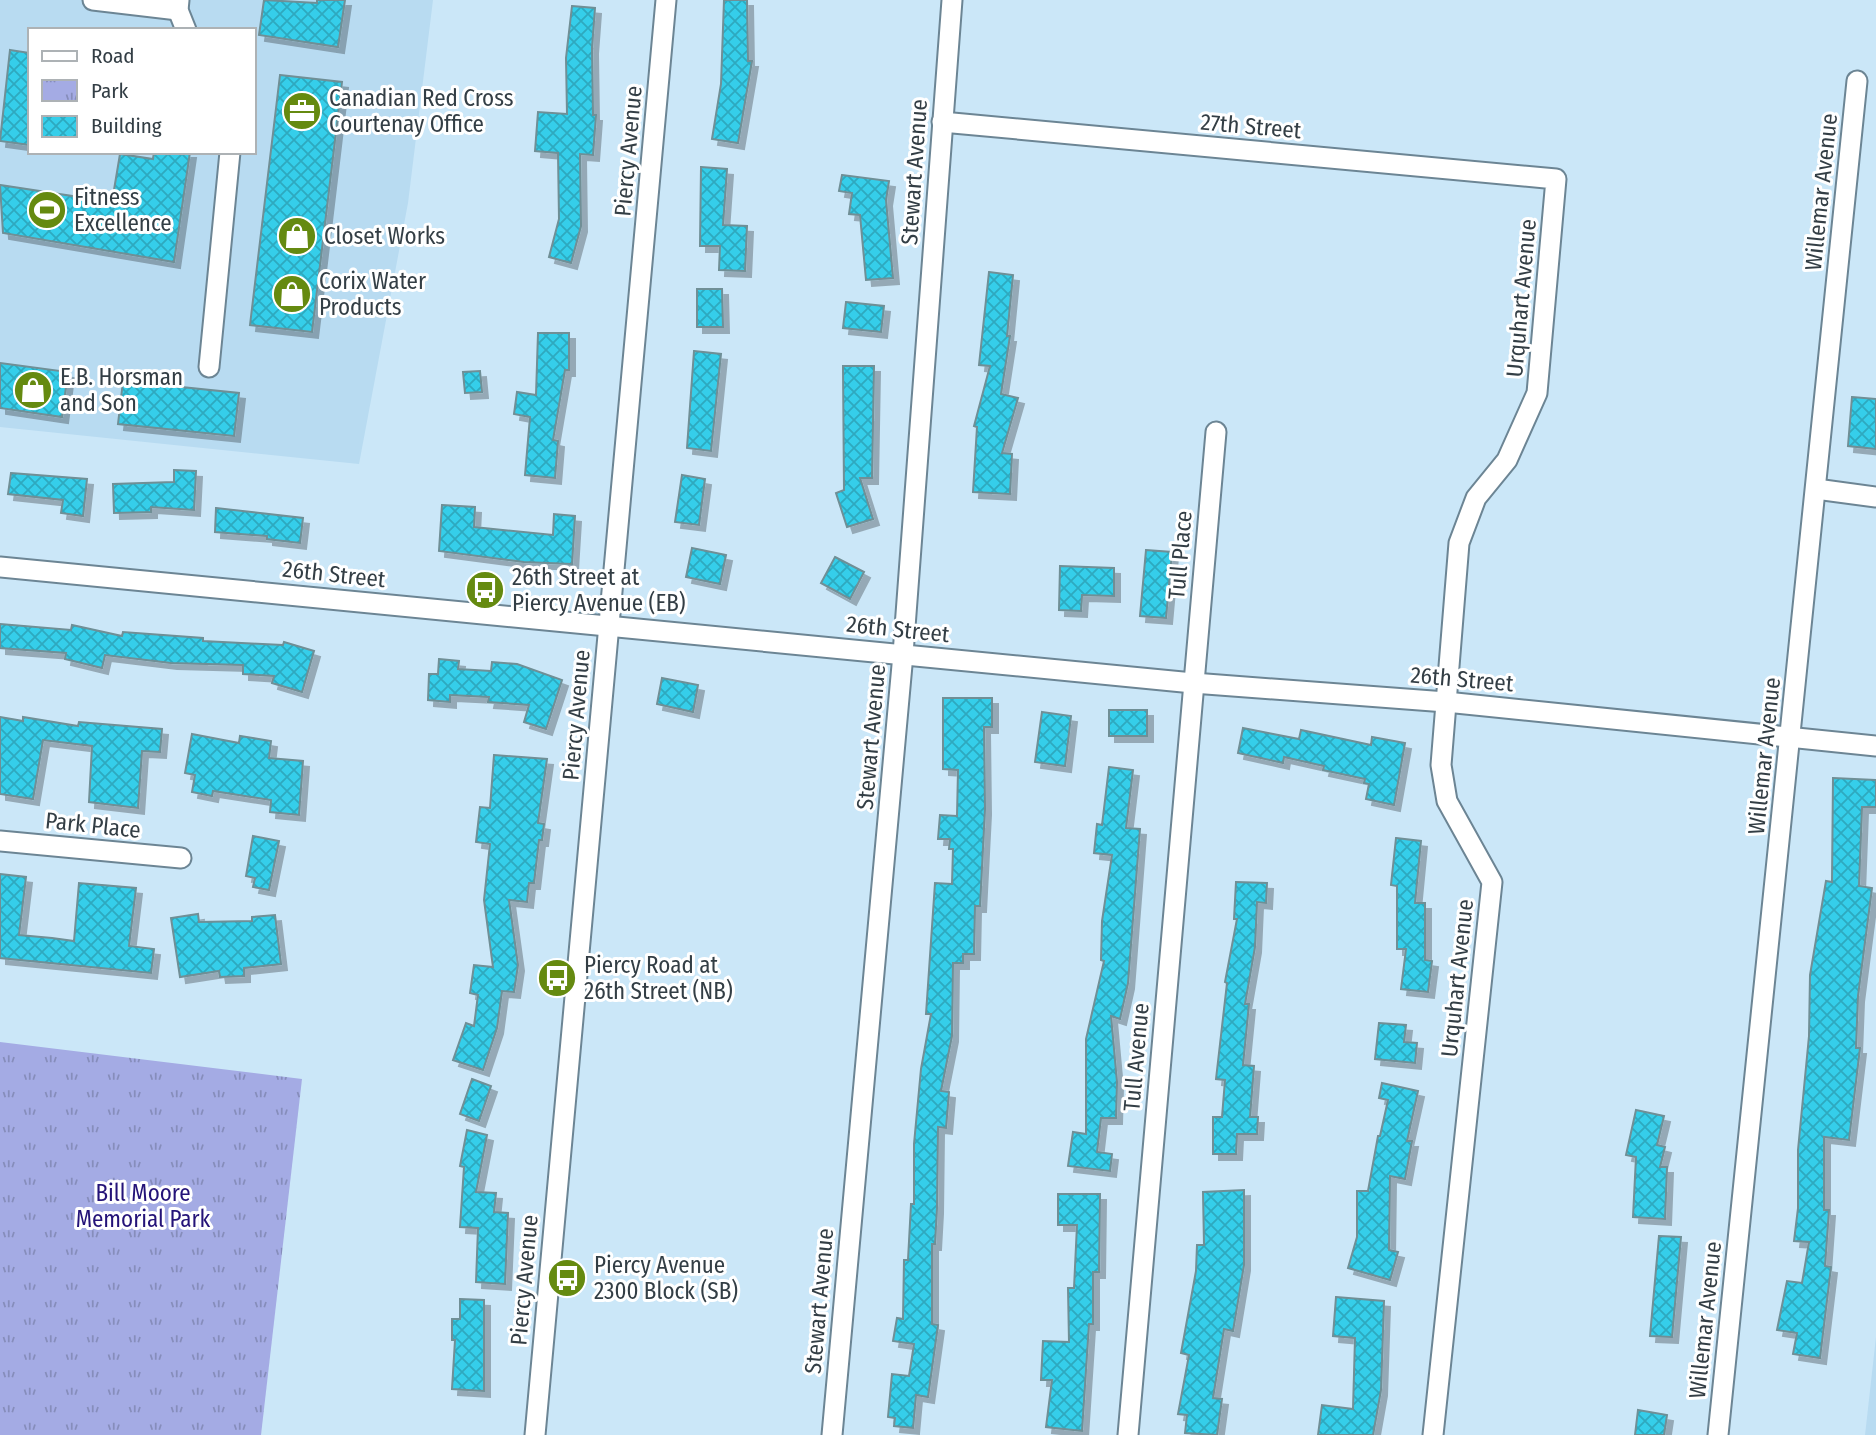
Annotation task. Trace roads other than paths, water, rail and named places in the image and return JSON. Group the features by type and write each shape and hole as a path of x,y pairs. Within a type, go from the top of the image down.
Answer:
{"street":[{"path":"93,0 179,5 185,28"},
{"name":"Piercy Avenue","path":"535,1435 666,0"},
{"name":"Stewart Avenue","path":"832,1435 903,654 952,0"},
{"name":"Willemar Avenue","path":"1718,1435 1857,81"},
{"name":"27th Street","path":"942,122 1556,179"},
{"path":"209,367 230,154"},
{"name":"Urquhart Avenue","path":"1433,1435 1492,882 1447,802 1441,765 1459,543 1476,498 1507,460 1537,393 1556,179"},
{"name":"Tull Place","path":"1193,682 1216,432"},
{"path":"1816,489 1876,497"},
{"name":"26th Street","path":"0,567 1193,682 1446,702 1791,735 1876,746"},
{"name":"Tull Avenue","path":"1128,1435 1193,682"},
{"name":"Park Place","path":"0,841 181,858"}],"place":[{"name":"Canadian Red Cross Courtenay Office","path":"302,111"},
{"name":"Fitness Excellence","path":"47,210"},
{"name":"Closet Works","path":"297,236"},
{"name":"Corix Water Products","path":"292,294"},
{"name":"E.B. Horsman and Son","path":"33,390"},
{"name":"26th Street at Piercy Avenue (EB)","path":"485,590"},
{"name":"Piercy Road at 26th Street (NB)","path":"557,978"},
{"name":"Piercy Avenue 2300 Block (SB)","path":"567,1278"}],"park label":[{"name":"Bill Moore Memorial Park","path":"143,1206"}]}
